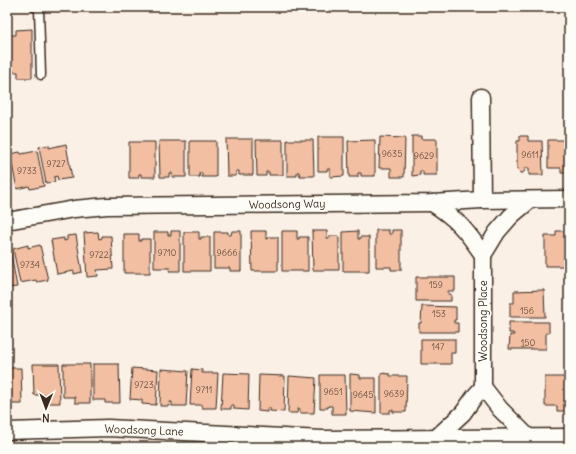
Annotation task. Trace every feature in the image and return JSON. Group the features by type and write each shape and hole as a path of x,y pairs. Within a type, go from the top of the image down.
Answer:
{"street":[{"path":"481,97 482,200"},
{"name":"Woodsong Way","path":"7,221 74,209 108,206 432,203 482,200 569,199"},
{"path":"432,203 448,213 463,227 482,255 508,220 530,200"},
{"name":"Woodsong Place","path":"482,255 483,387"},
{"path":"436,438 463,413 483,387 506,416 528,437"},
{"name":"Woodsong Lane","path":"7,430 108,428 322,439 569,437"}],"lane":[{"path":"35,7 39,9 41,75"}],"building":[{"path":"32,29 32,78 18,78 18,72 7,72 7,35 16,35 16,30"},
{"path":"412,136 421,136 421,139 437,139 437,175 423,175 423,171 420,171 420,175 412,176"},
{"path":"520,136 528,136 528,141 542,141 543,175 529,175 529,168 526,168 523,173 520,173 517,170 517,141 520,141"},
{"path":"318,137 344,137 344,176 330,177 330,169 327,169 327,171 318,171"},
{"path":"380,137 405,138 404,177 391,177 391,168 379,168"},
{"path":"226,139 253,139 253,175 239,175 239,171 236,171 236,176 227,176"},
{"path":"256,140 283,140 283,175 269,175 269,172 266,172 266,176 257,176"},
{"path":"287,140 313,140 314,176 300,176 299,172 297,172 297,176 287,176"},
{"path":"375,140 375,176 361,176 361,173 358,173 358,177 349,177 348,141"},
{"path":"548,140 569,140 569,173 561,173 561,168 548,168"},
{"path":"159,141 186,141 186,177 172,177 172,173 169,173 169,177 160,177"},
{"path":"190,141 216,141 216,177 202,177 202,173 199,173 200,177 190,177"},
{"path":"129,142 155,142 155,177 141,177 141,174 139,174 138,178 129,178"},
{"path":"66,144 72,178 58,180 57,176 54,177 55,182 46,183 39,147 49,145 49,148"},
{"path":"37,151 44,186 30,189 29,186 17,189 10,154 20,152 21,154"},
{"path":"376,230 389,230 389,234 392,234 392,230 401,230 401,270 391,270 391,267 376,267"},
{"path":"171,231 180,231 180,271 169,271 170,268 154,268 154,232 168,232 168,235 171,235"},
{"path":"232,231 241,231 241,271 230,271 230,268 214,268 214,232 228,232 228,235 231,235"},
{"path":"251,231 266,231 266,239 268,239 268,237 278,237 278,271 252,271"},
{"path":"282,231 297,231 297,239 299,239 299,237 308,237 308,271 282,271"},
{"path":"312,231 327,231 327,238 330,238 330,236 339,236 339,270 313,270"},
{"path":"358,231 358,239 360,239 360,237 369,237 369,271 343,271 343,232"},
{"path":"556,231 569,231 569,266 545,266 545,236 556,236"},
{"path":"98,232 99,239 102,238 102,236 111,236 113,269 97,270 98,276 87,277 84,233"},
{"path":"184,232 199,232 199,239 201,239 201,237 210,237 210,271 184,271"},
{"path":"124,234 139,234 139,241 141,241 141,239 150,239 150,273 124,273"},
{"path":"76,235 82,272 74,274 74,271 57,274 51,240 64,238 64,241 67,240 67,236"},
{"path":"28,245 28,248 40,245 48,280 37,282 36,280 20,283 13,249"},
{"path":"7,248 10,248 17,287 7,288"},
{"path":"416,277 455,277 455,291 448,291 448,294 451,294 451,301 416,301"},
{"path":"544,290 545,317 510,317 510,303 514,303 514,291"},
{"path":"422,306 456,307 456,320 454,320 454,323 458,323 458,332 419,332"},
{"path":"509,322 549,322 549,333 546,333 546,349 509,349 510,335 514,335 513,333 509,333"},
{"path":"421,339 455,339 455,353 451,353 451,364 421,364"},
{"path":"33,364 59,364 60,403 46,403 46,395 34,395"},
{"path":"63,364 90,364 90,403 75,403 75,397 63,397"},
{"path":"93,364 119,364 120,403 105,403 105,400 93,400"},
{"path":"7,368 21,368 22,404 7,404"},
{"path":"132,368 158,370 156,405 142,404 142,400 130,399"},
{"path":"161,369 188,371 186,406 172,406 172,402 170,402 169,406 160,406"},
{"path":"192,369 202,370 202,373 218,373 216,408 202,408 202,405 190,405"},
{"path":"223,373 249,374 248,410 234,409 234,405 231,405 231,409 221,409"},
{"path":"381,373 390,374 390,376 407,376 406,412 393,412 393,410 390,410 390,413 381,413"},
{"path":"350,374 360,375 360,378 376,378 376,413 350,411"},
{"path":"259,375 285,376 284,412 270,411 270,408 267,408 267,412 258,411"},
{"path":"320,375 345,375 346,414 332,414 332,406 328,406 328,408 320,408"},
{"path":"289,376 316,378 314,413 300,413 300,409 298,409 297,413 288,413"},
{"path":"545,377 569,377 569,411 557,411 557,406 545,406"}]}
